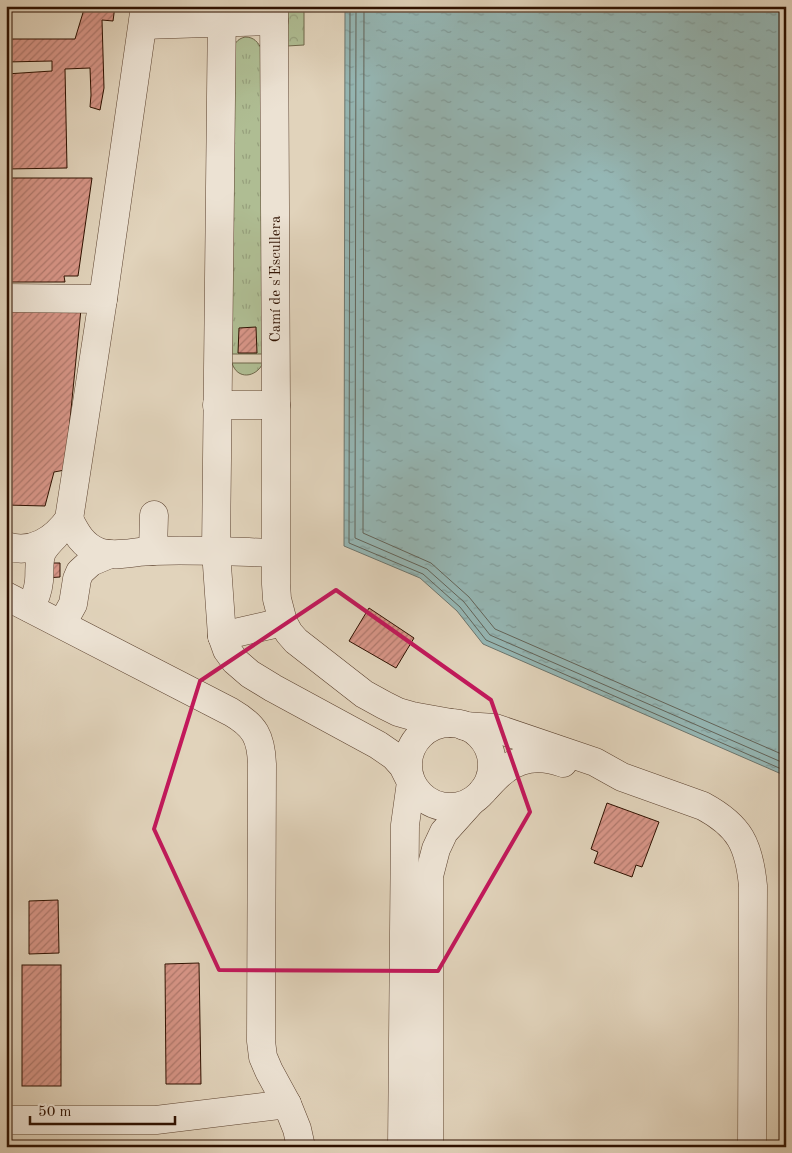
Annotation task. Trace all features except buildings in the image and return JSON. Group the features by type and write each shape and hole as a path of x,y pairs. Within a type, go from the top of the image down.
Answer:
{"street":[{"path":"222,14 216,551 222,636 227,650 235,661 250,674 394,756 403,766 411,782 419,794 430,802 443,807 458,807 476,797 489,781 492,768 490,754 476,732 457,724 437,725 425,731 416,741 410,754 408,768 411,782 405,825 402,1147"},
{"path":"18,608 38,591 41,553 62,528 103,299 144,16 274,14"},
{"name":"Camí de s'Escullera","path":"274,14 276,584 277,599 283,622"},
{"path":"6,298 103,299"},
{"path":"217,405 276,404"},
{"path":"153,551 154,515"},
{"path":"6,546 24,549 37,546 46,542 62,528"},
{"path":"62,528 75,532 91,548 110,554 153,551 276,552"},
{"path":"62,624 73,604 76,579 80,572 91,562 110,554"},
{"path":"6,596 18,608 62,624 232,712 243,719 259,739 262,751 261,1041 263,1057 268,1071 287,1104 297,1129 301,1147"},
{"path":"222,636 283,622 296,641 364,694 398,712 457,724 495,728 595,762 622,777 702,806 714,812 734,828 746,849 750,861 752,886 752,1147"},
{"path":"429,1147 429,876 436,849 444,832 476,797 506,769 521,761 538,758 551,759 592,772 622,777"},
{"path":"6,1120 156,1120 287,1104"}],"highlighted area":[{"path":"336,590 491,700 530,812 438,971 219,970 154,829 200,681"}],"green space":[{"path":"287,6 304,6 304,45 287,46"},
{"path":"245,37 255,41 262,50 262,354 232,354 232,51 236,42"},
{"path":"232,363 263,363 256,372 247,375 238,372"}],"water":[{"path":"345,6 786,6 786,776 483,644 457,611 420,578 344,546"}]}
